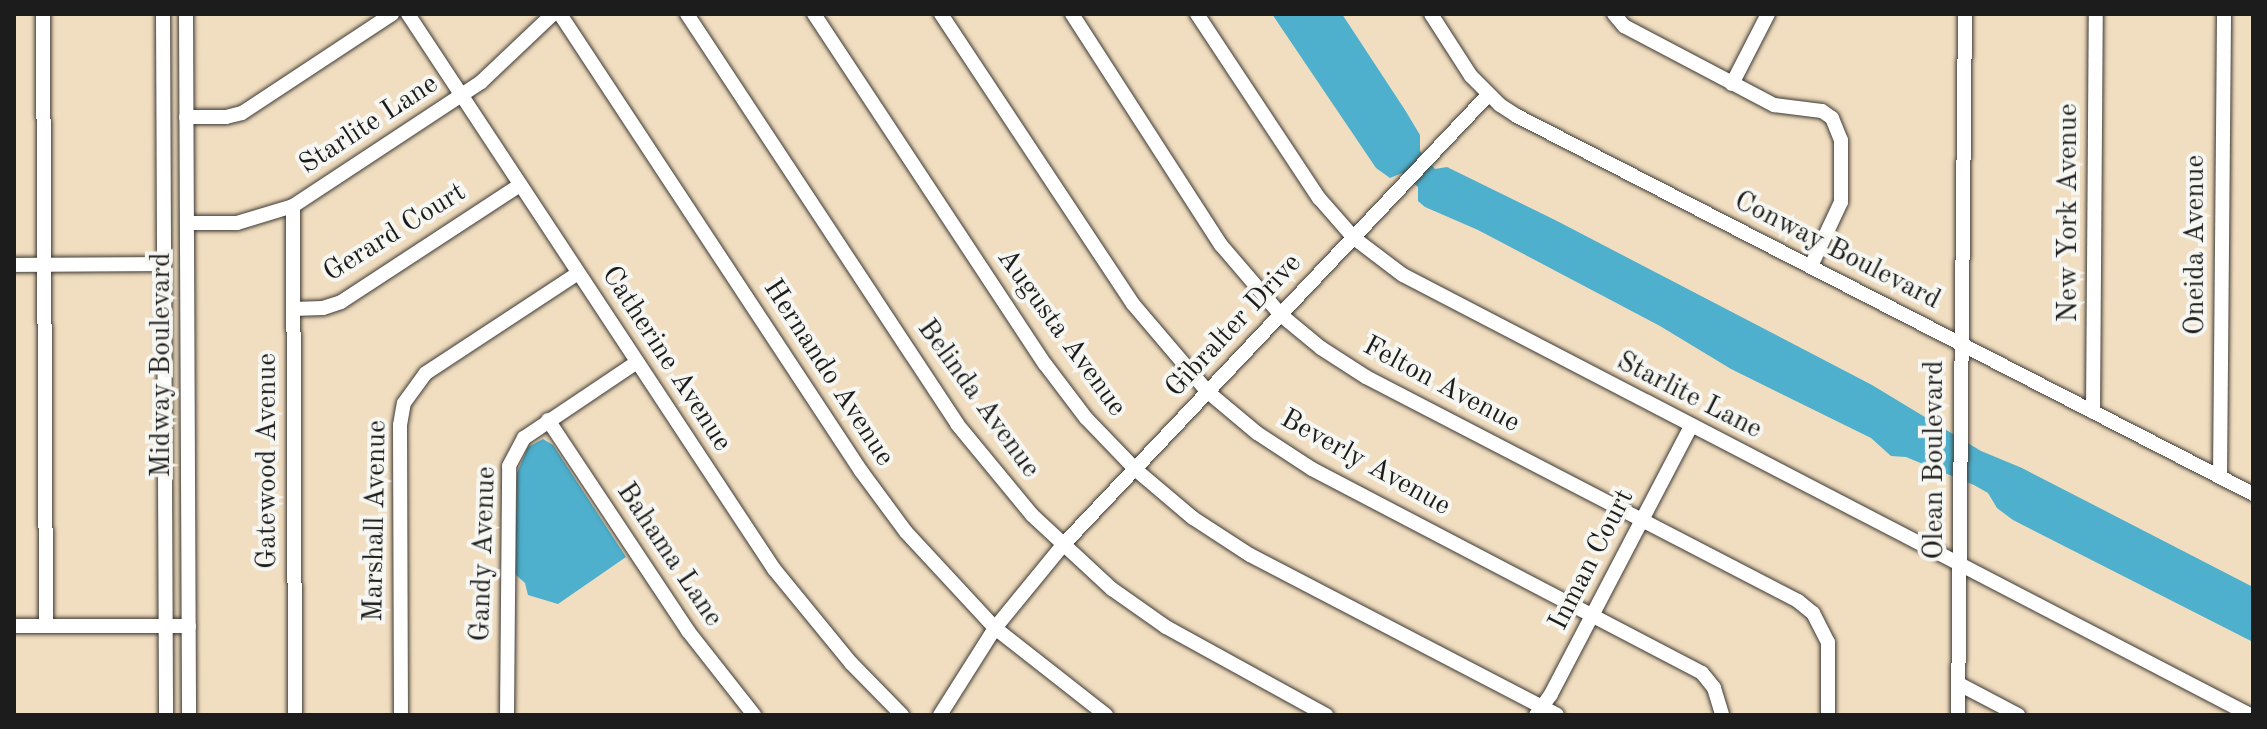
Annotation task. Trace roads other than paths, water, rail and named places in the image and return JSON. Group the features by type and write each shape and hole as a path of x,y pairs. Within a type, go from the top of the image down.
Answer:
{"street":[{"path":"43,14 46,626"},
{"name":"Midway Boulevard","path":"163,14 166,715"},
{"name":"Midway Boulevard","path":"186,14 189,715"},
{"path":"186,117 226,117 242,113 392,14"},
{"name":"Catherine Avenue","path":"408,14 788,588 851,663 902,715"},
{"name":"Starlite Lane","path":"187,223 237,223 293,206 462,96 500,67 553,14"},
{"name":"Hernando Avenue","path":"560,14 878,496 935,566 995,628 1106,715"},
{"name":"Belinda Avenue","path":"687,14 957,424 1006,486 1062,546 1112,589 1188,642 1326,715"},
{"name":"Augusta Avenue","path":"814,14 1045,364 1086,418 1135,469 1193,518 1250,555 1539,711 1557,715"},
{"name":"Beverly Avenue","path":"941,14 1133,304 1208,392 1257,433 1312,469 1702,673 1714,688 1722,715"},
{"name":"Felton Avenue","path":"1072,14 1221,245 1281,315 1321,348 1366,377 1798,601 1813,613 1828,642 1828,715"},
{"name":"Starlite Lane","path":"1197,14 1309,184 1354,238 1418,284 2250,715"},
{"path":"1614,14 1624,26 1732,84 1774,105 1822,111 1839,128 1841,202 1811,266"},
{"path":"1732,84 1768,14"},
{"name":"Olean Boulevard","path":"1958,715 1965,14"},
{"name":"New York Avenue","path":"2093,412 2096,14"},
{"name":"Oneida Avenue","path":"2220,477 2224,14"},
{"name":"Conway Boulevard","path":"1436,16 1471,76 1488,95 1517,116 2253,494"},
{"name":"Gibralter Drive","path":"940,715 995,628 1062,546 1488,95"},
{"name":"Gerard Court","path":"293,309 323,308 341,302 520,185"},
{"name":"Gatewood Avenue","path":"293,206 295,715"},
{"path":"14,265 163,264"},
{"name":"Marshall Avenue","path":"401,715 400,425 404,403 426,373 578,273"},
{"name":"Gandy Avenue","path":"507,715 509,466 524,438 637,362"},
{"name":"Bahama Lane","path":"548,420 688,631 754,715"},
{"name":"Inman Court","path":"1539,711 1593,615 1691,426"},
{"path":"14,626 189,626"},
{"path":"1959,684 2018,715"}],"water":[{"path":"1272,14 1342,14 1420,135 1420,151 1435,169 1447,167 1557,221 1872,385 1981,451 2022,468 2253,587 2253,642 2013,520 1997,508 1988,493 1974,485 1906,457 1891,456 1871,438 1731,369 1660,326 1478,230 1425,207 1418,201 1418,187 1402,173 1390,178 1376,168"},
{"path":"543,439 553,445 626,557 558,604 528,595 525,583 515,574 517,473 528,447"}]}
